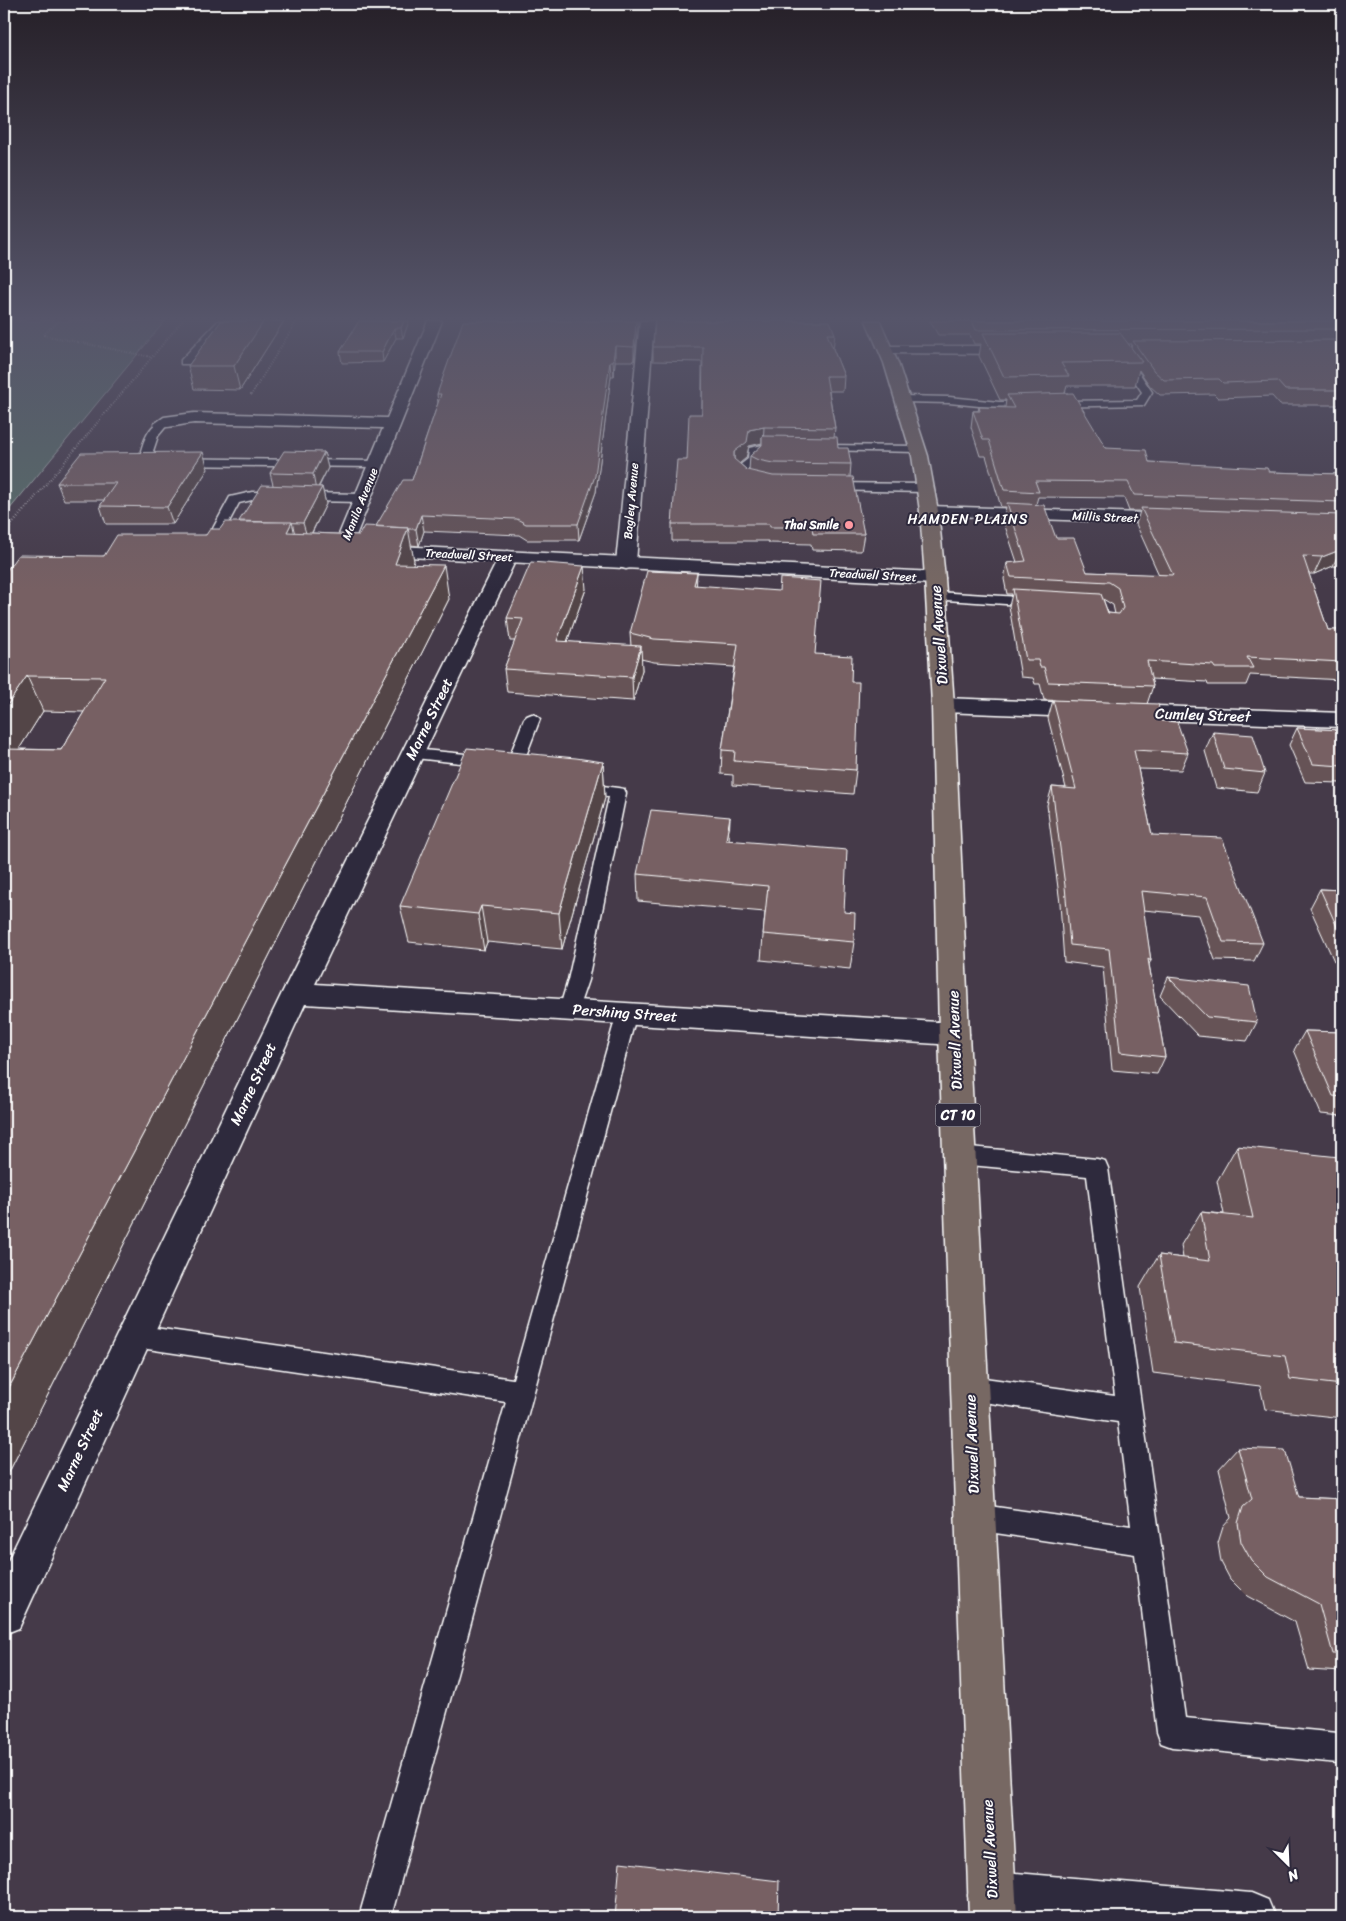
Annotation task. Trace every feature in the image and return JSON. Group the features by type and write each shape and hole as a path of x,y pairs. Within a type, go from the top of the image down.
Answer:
{"main road":[{"name":"Dixwell Avenue","path":"906,411 918,449 927,500 936,587 943,705 959,1155 993,1906"}],"street":[{"name":"Manila Avenue","path":"333,549 362,498 399,411"},
{"name":"Bagley Avenue","path":"626,562 639,411"},
{"path":"162,424 177,419 394,423"},
{"name":"Millis Street","path":"927,500 1196,520"},
{"name":"Treadwell Street","path":"333,549 626,562 936,587"},
{"name":"Marne Street","path":"4,1613 296,993 508,557"},
{"name":"Cumley Street","path":"943,705 1342,720"},
{"name":"Pershing Street","path":"296,993 954,1034"},
{"path":"993,1906 1250,1917"}],"lane":[{"path":"162,424 155,431 148,451 151,457 156,460 175,462 377,464"},
{"path":"764,485 745,480 741,475 741,469 754,460 753,450 791,448"},
{"path":"810,448 918,449"},
{"path":"821,487 927,500"},
{"path":"209,548 234,500 252,496 362,498"},
{"path":"936,587 1044,602"},
{"path":"412,754 497,762 522,770 532,719"},
{"path":"566,786 618,792 578,980 569,1010"},
{"path":"376,1917 627,1013"},
{"path":"959,1155 1097,1168 1172,1732 1338,1748"},
{"path":"134,1336 522,1392"},
{"path":"970,1388 1130,1411"},
{"path":"975,1517 1148,1542"}],"path":[{"path":"4,534 106,411"},
{"path":"236,419 241,411"}],"green space":[{"path":"4,411 91,411 4,516"}],"building":[{"path":"435,411 604,411 595,476 578,524 526,524 517,519 421,515 416,529 376,526 403,480 412,480"},
{"path":"702,411 832,411 835,428 764,427 749,430 747,442 734,452 734,459 747,470 773,476 853,477 864,534 813,534 812,527 770,527 769,524 672,524 677,460 687,460 689,414 702,414"},
{"path":"973,411 1084,411 1106,448 1146,450 1149,462 1267,468 1269,472 1342,474 1342,502 1134,495 1128,482 1035,481 1039,492 1004,490 989,440 983,440"},
{"path":"762,437 837,437 838,448 848,448 851,464 773,463 758,460 750,456 762,445"},
{"path":"284,451 324,452 313,474 270,473"},
{"path":"203,452 167,507 100,506 116,483 57,483 81,453"},
{"path":"262,485 322,487 303,523 239,521"},
{"path":"1007,503 1044,505 1056,538 1074,538 1087,572 1173,575 1141,508 1342,515 1342,550 1322,557 1303,556 1328,630 1342,630 1342,662 1247,657 1253,668 1215,668 1213,665 1147,661 1153,686 1048,682 1044,667 1040,667 1038,660 1026,660 1013,589 1101,594 1108,613 1119,614 1123,608 1118,588 1109,582 1011,577 1007,563 1026,561"},
{"path":"225,522 292,522 287,532 359,535 364,526 408,528 395,564 444,565 4,1397 4,749 61,750 105,677 27,676 4,710 4,574 18,555 104,556 117,535 206,535 210,529 220,529"},
{"path":"531,562 584,566 557,641 641,646 632,677 504,669 523,619 507,618"},
{"path":"647,571 697,573 694,585 779,591 780,578 821,581 815,654 852,656 851,682 859,682 856,770 734,761 735,751 722,750 738,644 654,639 630,633"},
{"path":"1053,700 1158,704 1162,721 1177,722 1188,753 1134,750 1152,835 1222,838 1263,943 1223,942 1207,897 1141,891 1151,961 1148,959 1165,1057 1120,1052 1109,949 1070,945 1065,886 1052,787 1076,789"},
{"path":"1297,728 1342,730 1342,766 1313,764"},
{"path":"1213,732 1253,735 1265,773 1224,769"},
{"path":"467,748 603,762 559,913 481,906 478,914 400,906"},
{"path":"651,810 730,817 726,840 847,850 844,912 855,913 854,942 763,934 768,886 637,874"},
{"path":"1320,889 1342,890 1342,938"},
{"path":"1168,977 1249,986 1257,1022 1207,1017"},
{"path":"1305,1031 1342,1032 1342,1097 1333,1096"},
{"path":"1237,1146 1339,1157 1342,1168 1342,1385 1290,1379 1285,1356 1174,1343 1159,1255 1210,1261 1201,1212 1253,1218"},
{"path":"1238,1448 1285,1450 1299,1497 1342,1499 1342,1654 1333,1654 1319,1604 1268,1577 1251,1560 1241,1542 1238,1523 1243,1507 1252,1499"},
{"path":"620,1862 779,1881 778,1917 615,1917"}],"place":[{"name":"Thai Smile","path":"849,525"}],"district":[{"name":"HAMDEN PLAINS","path":"968,519"}]}
